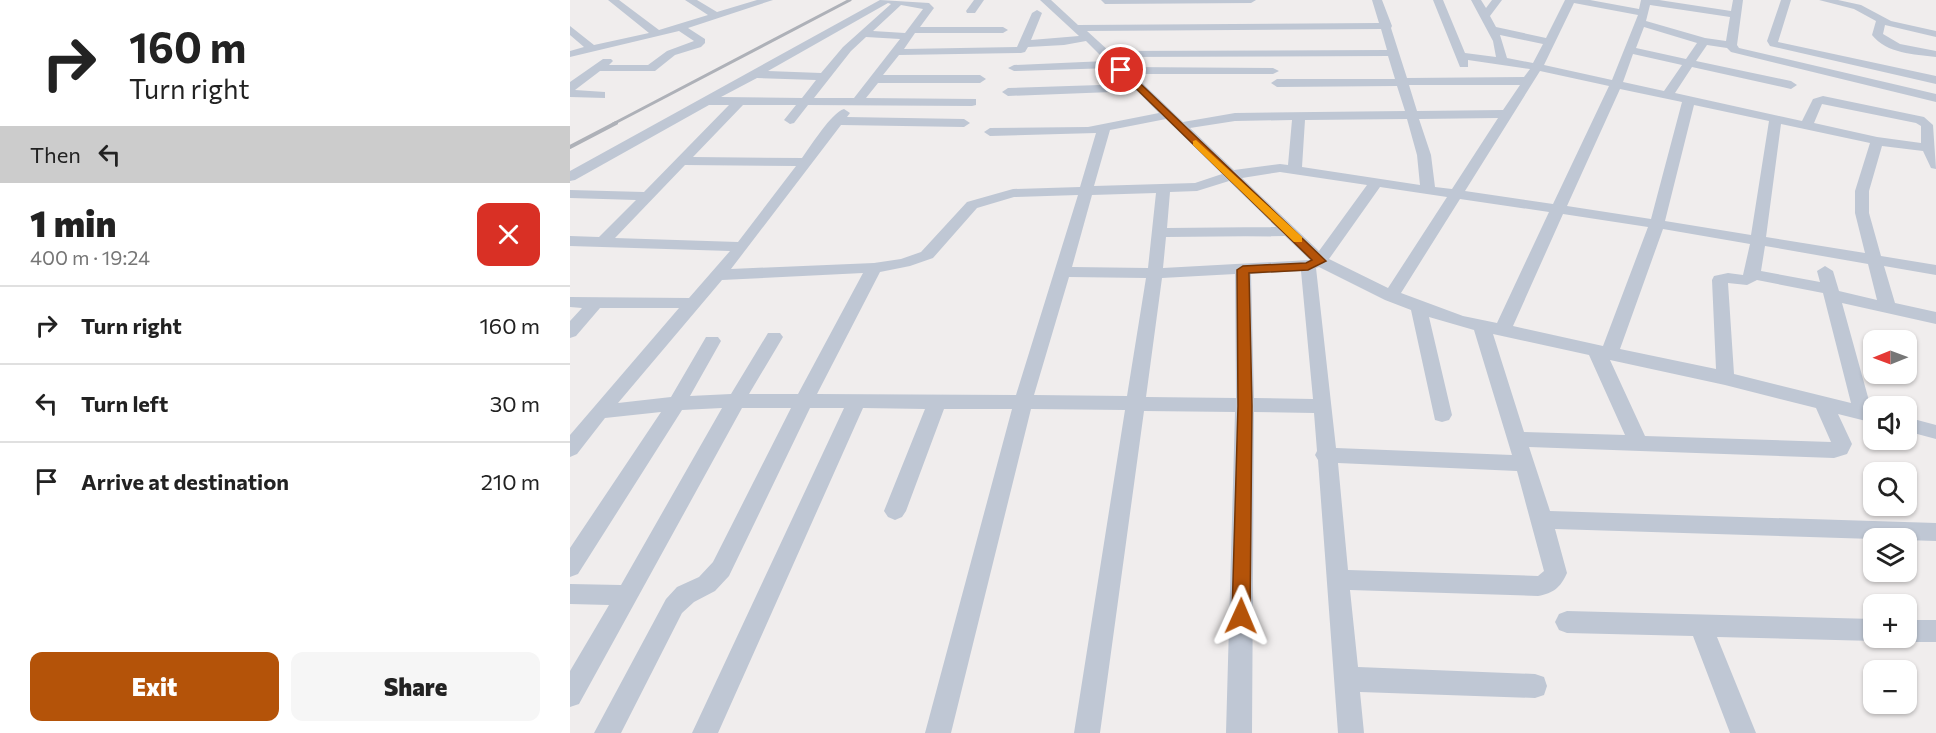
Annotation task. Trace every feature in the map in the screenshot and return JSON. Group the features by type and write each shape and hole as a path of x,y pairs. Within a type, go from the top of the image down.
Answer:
{"street":[{"path":"613,0 657,34"},
{"path":"690,0 716,16"},
{"path":"570,54 657,34 705,9 739,0"},
{"path":"570,177 886,0 925,5 929,8 908,33 876,79 837,122 742,247 599,412 570,449"},
{"path":"971,11 979,0"},
{"path":"1114,63 1166,24 1251,0"},
{"path":"1377,0 1387,26 1424,155 1428,189"},
{"path":"1438,0 1460,56 1474,82"},
{"path":"1476,0 1493,30 1502,61"},
{"path":"1485,16 1497,0"},
{"path":"1391,296 1537,67 1572,0 1644,9 1735,15"},
{"path":"1731,45 1738,0"},
{"path":"1786,0 1772,41 1774,44 1936,80"},
{"path":"1824,0 1857,7 1881,21 1936,34"},
{"path":"678,23 716,16 764,1"},
{"path":"1105,1 1166,24 1272,54 1394,53"},
{"path":"802,47 836,49 862,34 900,2"},
{"path":"896,52 1021,50 1041,7 1082,33 1114,63 1290,231 1314,264 1325,455 1351,733"},
{"path":"1644,9 1704,41 1731,45 1735,50 1741,52 1936,98"},
{"path":"1502,331 1616,84 1644,9"},
{"path":"1881,21 1878,35 1883,41 1936,54"},
{"path":"598,68 651,69 671,53 697,45 701,41 678,23"},
{"path":"1154,69 1166,24"},
{"path":"1025,44 1064,42 1082,33 1166,24 1387,26"},
{"path":"570,29 591,48"},
{"path":"862,34 1003,30"},
{"path":"1493,30 1550,42"},
{"path":"571,88 637,39"},
{"path":"1668,94 1704,41"},
{"path":"790,120 825,76 836,49"},
{"path":"1629,50 1791,85"},
{"path":"1272,54 1279,94 1299,116 1294,169"},
{"path":"1460,56 1537,67 1877,141 1932,148"},
{"path":"1014,68 1114,63 1279,94 1403,82 1528,81"},
{"path":"754,74 825,76"},
{"path":"876,79 980,79"},
{"path":"1008,92 1139,87"},
{"path":"571,88 602,95"},
{"path":"990,132 1076,132 1173,120 1223,118 1279,94"},
{"path":"1640,444 1603,353 1657,224 1689,99"},
{"path":"1807,125 1817,102 1829,100 1920,120 1927,125 1936,165"},
{"path":"706,101 972,102"},
{"path":"602,243 740,101"},
{"path":"1299,116 1507,114"},
{"path":"1725,378 1720,280 1728,278 1747,280 1753,274 1776,118"},
{"path":"837,122 964,123"},
{"path":"938,733 1023,402 1104,128"},
{"path":"1877,141 1861,201 1874,261 1887,306"},
{"path":"682,161 806,162"},
{"path":"717,275 874,268 904,263 927,255 938,245 963,212 984,199 1012,193 1197,187 1231,175 1268,168 1294,169 1377,181 1936,270"},
{"path":"1314,264 1377,181"},
{"path":"1087,733 1155,273 1163,189"},
{"path":"570,194 647,196"},
{"path":"1160,233 1290,231"},
{"path":"570,241 742,247"},
{"path":"1063,272 1155,273 1243,270 1314,264 1419,307 1482,327 1725,378 1863,414"},
{"path":"607,733 680,597 690,590 705,585 721,569 804,400 874,268"},
{"path":"1239,733 1245,406 1243,270"},
{"path":"1825,271 1863,399"},
{"path":"1753,274 1936,318"},
{"path":"570,302 694,303"},
{"path":"570,332 596,302"},
{"path":"1419,307 1442,415"},
{"path":"1336,580 1538,586 1548,584 1556,573 1542,520 1522,463 1482,327"},
{"path":"570,695 735,401 774,337"},
{"path":"570,567 677,403 712,341"},
{"path":"599,412 677,403 804,400 1323,406"},
{"path":"705,733 856,400"},
{"path":"895,511 937,401"},
{"path":"1515,439 1834,450 1840,448 1842,444 1824,404"},
{"path":"1917,427 1936,432"},
{"path":"1325,455 1522,463"},
{"path":"1542,520 1936,532"},
{"path":"570,594 628,595"},
{"path":"1567,622 1863,630"},
{"path":"1700,625 1743,733"},
{"path":"1917,631 1936,632"},
{"path":"1346,679 1535,686"}],"railway":[{"path":"613,124 850,0"},
{"path":"570,147 616,123"}],"slow traffic":[{"path":"1196,143 1298,239"}],"route":[{"path":"1121,70 1320,261 1308,266 1243,270 1245,406 1241,616"}]}
